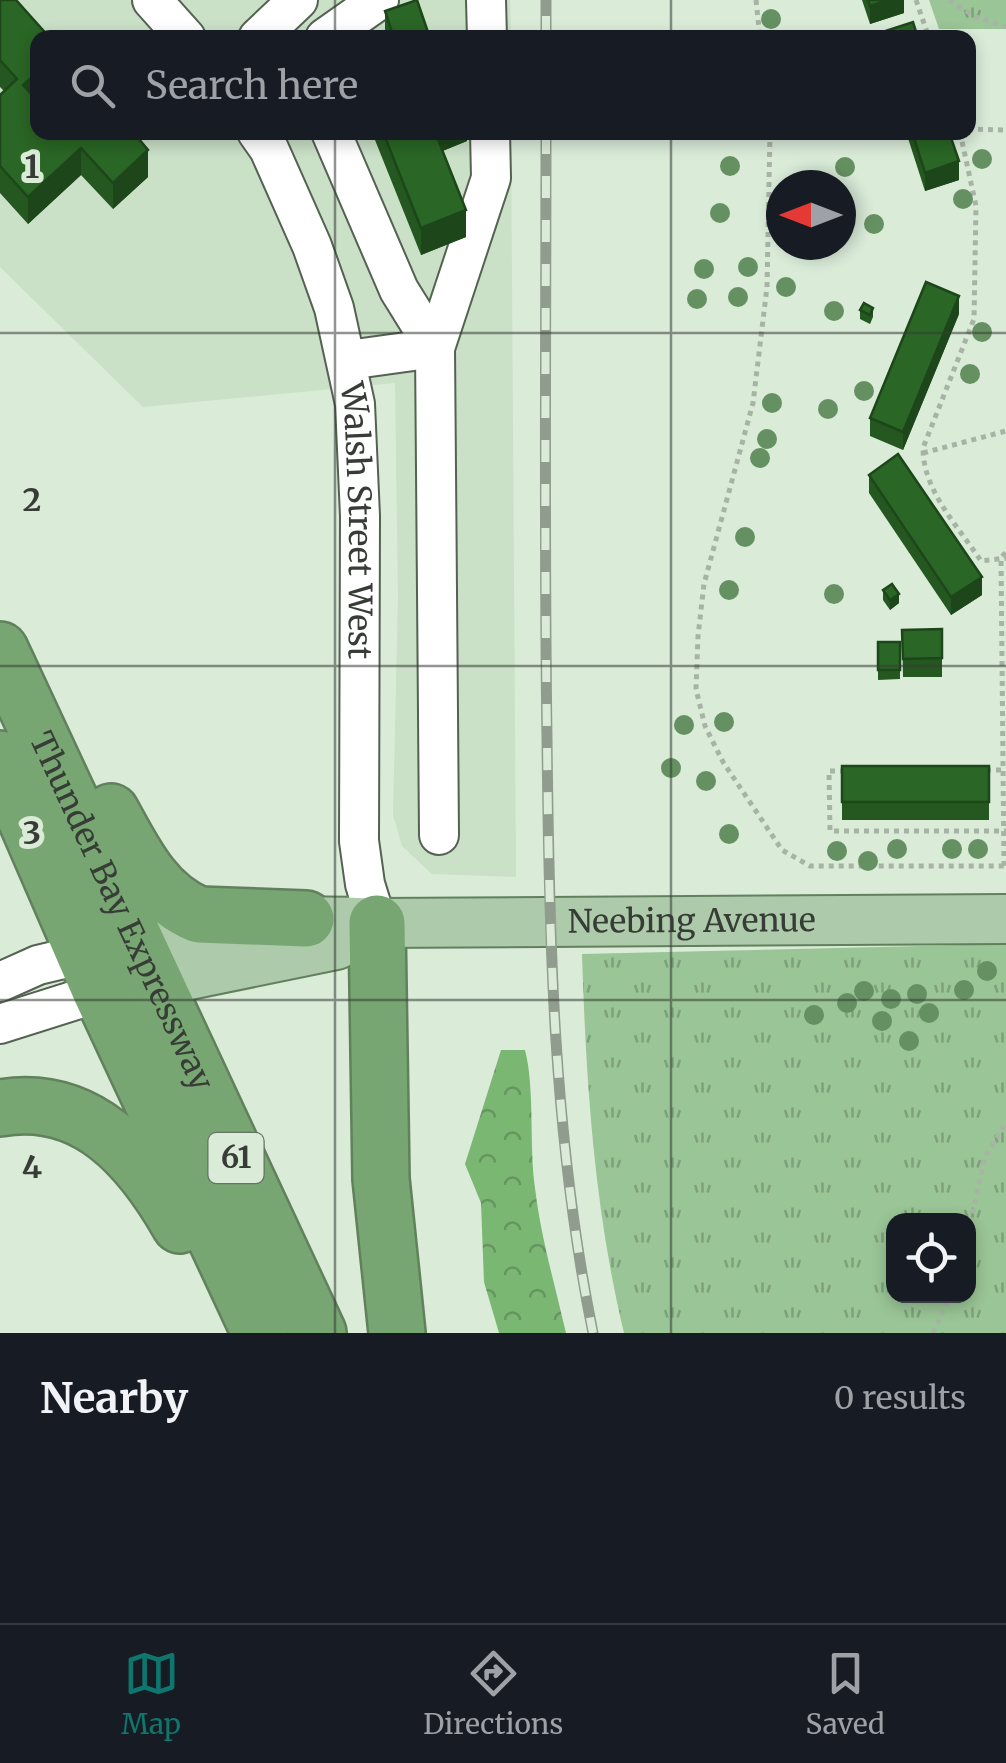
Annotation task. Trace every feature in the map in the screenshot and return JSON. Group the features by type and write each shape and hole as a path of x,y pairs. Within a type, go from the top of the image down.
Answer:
{"highway":[{"path":"0,625 56,714 142,868 157,886 199,915 306,919"},
{"name":"Thunder Bay Expressway","path":"0,650 318,1333"},
{"name":"Thunder Bay Expressway","path":"0,759 93,973 260,1333"},
{"path":"378,924 381,1180 397,1333"},
{"path":"0,1108 29,1105 57,1109 103,1128 122,1142 176,1218 242,1333"}],"main road":[{"name":"Neebing Avenue","path":"93,973 306,919 378,924 1006,920"},
{"name":"Neebing Avenue","path":"146,962 336,946 378,924"}],"street":[{"path":"152,0 179,30"},
{"path":"270,30 298,0"},
{"path":"336,30 379,0"},
{"path":"486,0 487,30"},
{"name":"Walsh Street West","path":"263,140 312,246 348,360 359,463 358,841 365,884 378,924"},
{"path":"335,140 399,290 435,348"},
{"path":"439,834 435,348 492,178 490,140"},
{"path":"348,360 435,348"},
{"path":"0,982 38,965 93,973"},
{"path":"0,1024 93,973"}],"path":[{"path":"756,0 759,30"},
{"path":"916,0 926,30"},
{"path":"949,0 976,17 1006,27"},
{"path":"976,129 1006,130"},
{"path":"770,140 767,287 752,403 704,584 696,689 704,726 723,762 782,850 810,866 1005,866 1004,556 981,561 973,569"},
{"path":"962,140 976,206 974,318 922,453 927,480 981,561"},
{"path":"922,453 1006,431"},
{"path":"917,488 927,480"},
{"path":"944,528 954,522"},
{"path":"983,770 1004,770"},
{"path":"846,781 846,771 829,771 830,831 1004,831"},
{"path":"972,1213 985,1157 1006,1122"},
{"path":"934,1333 947,1303"}],"shaded area":[{"path":"0,0 510,0 511,30 30,30 30,140 511,140 516,877 432,874 402,846 393,815 398,597 395,383 143,407 0,267"}],"green space":[{"path":"929,0 1006,0 1006,29 939,29"},
{"path":"1006,944 1006,1333 624,1333 605,1239 586,1050 582,954"},
{"path":"501,1050 525,1050 538,1207 566,1333 499,1333 484,1282 481,1203 465,1164"}],"building":[{"path":"0,0 16,0 43,30 30,30 30,79 23,85 30,92 30,140 140,140 148,150 113,183 81,148 28,197 0,166 0,95 17,79 0,60"},
{"path":"417,0 427,30 391,30 385,11"},
{"path":"913,22 916,30 888,30"},
{"path":"386,140 438,140 466,210 421,228"},
{"path":"915,140 952,140 959,161 925,173"},
{"path":"926,282 959,296 903,432 870,418"},
{"path":"864,303 873,308 870,315 860,310"},
{"path":"898,454 982,577 951,597 869,475"},
{"path":"892,584 899,594 890,600 883,590"},
{"path":"942,629 942,658 903,659 902,630"},
{"path":"878,642 900,642 900,670 878,670"},
{"path":"842,766 989,766 989,802 842,802"}],"railway":[{"path":"546,0 546,30"},
{"path":"546,140 546,662 552,963 569,1185 593,1333"}]}
